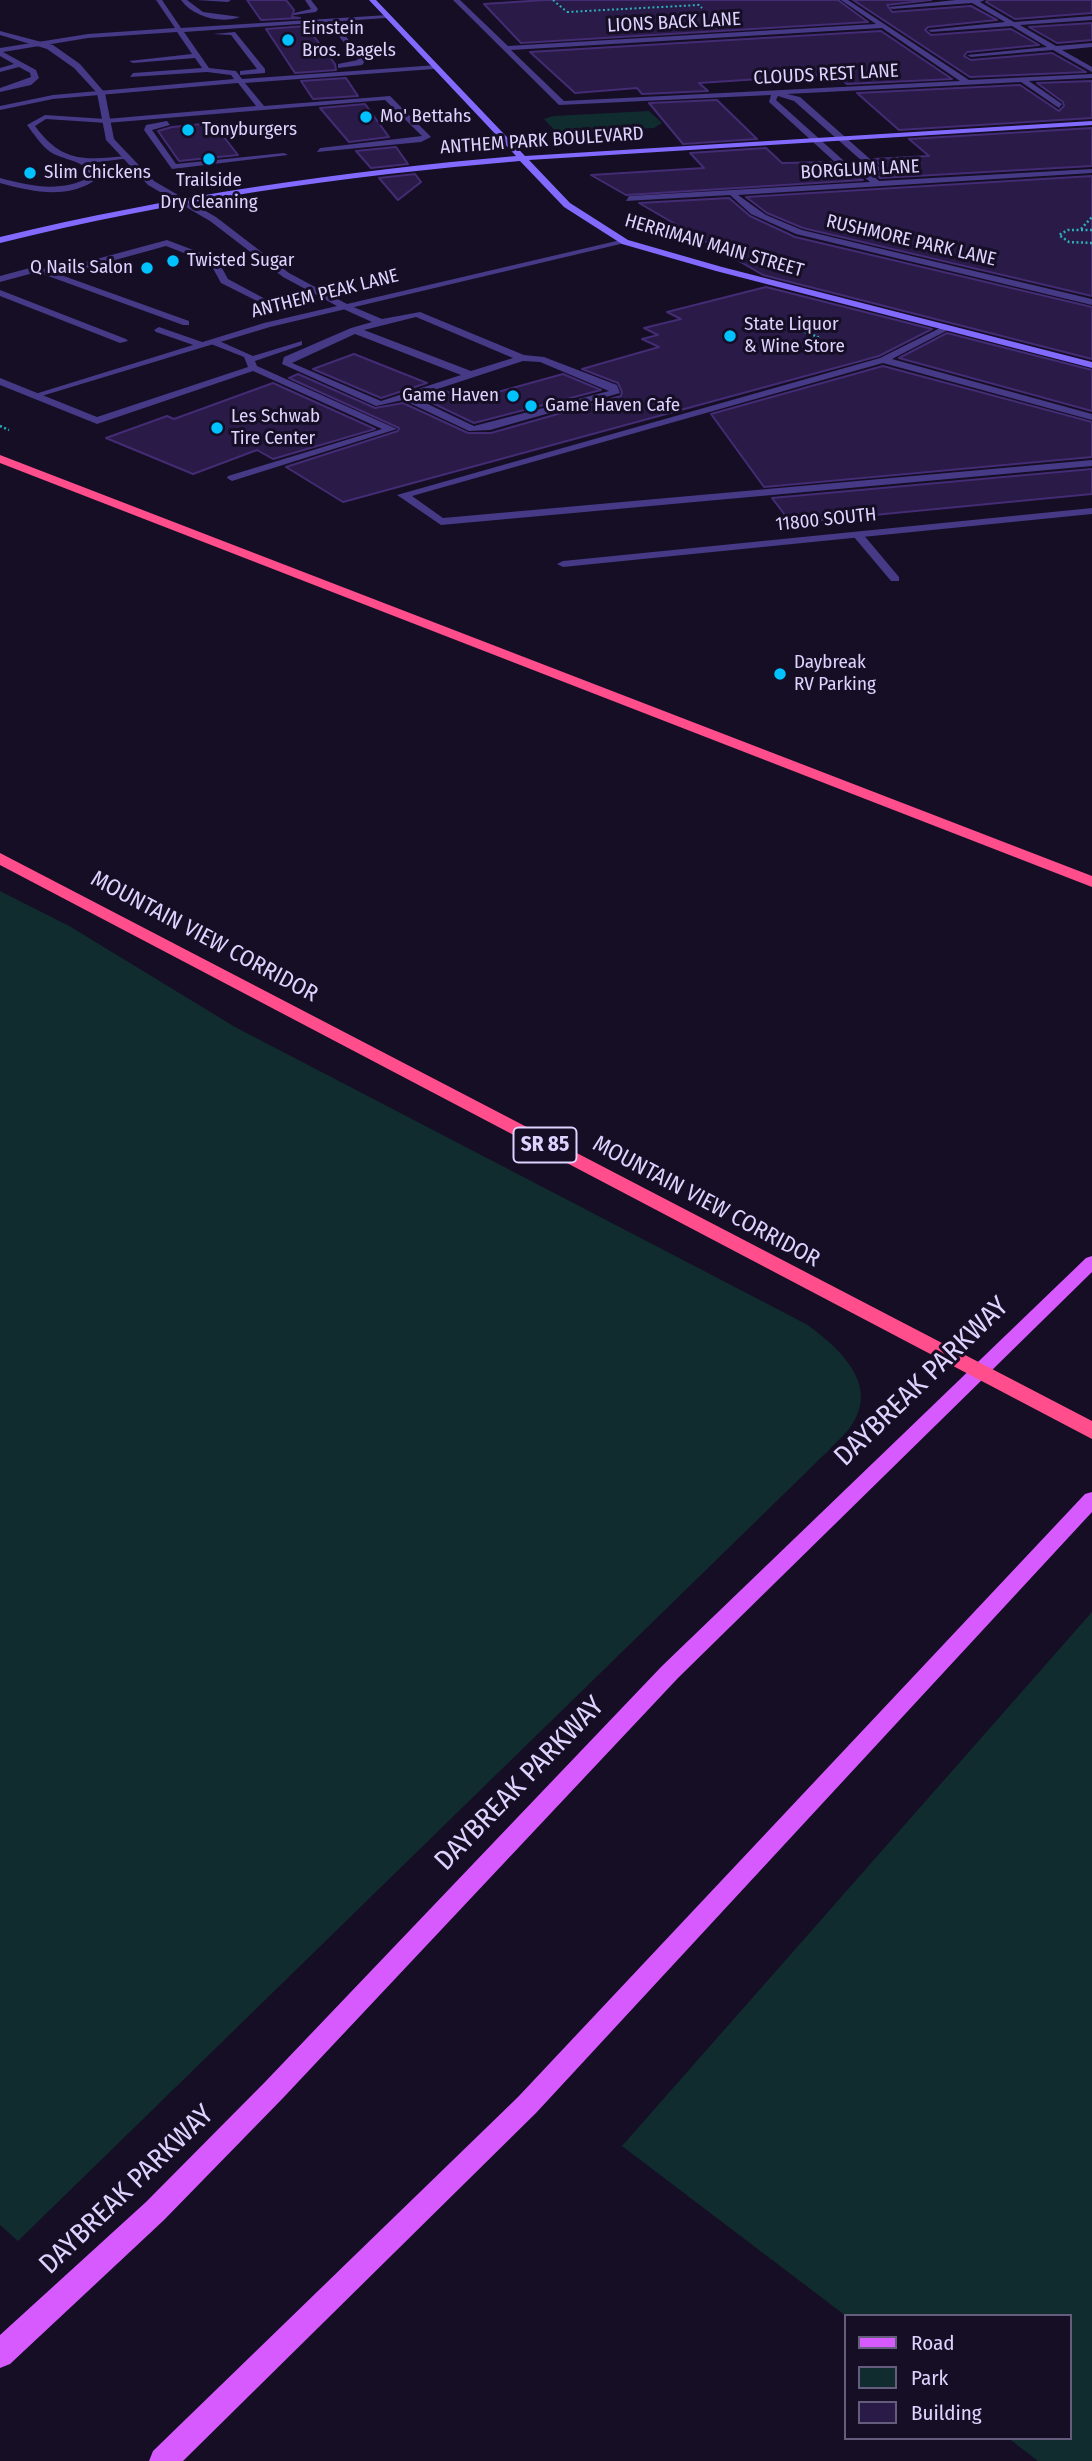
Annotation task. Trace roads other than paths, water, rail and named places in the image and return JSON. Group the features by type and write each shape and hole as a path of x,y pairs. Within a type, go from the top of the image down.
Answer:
{"highway":[{"path":"0,459 1092,882"},
{"name":"MOUNTAIN VIEW CORRIDOR","path":"0,858 1092,1431"}],"main road":[{"name":"HERRIMAN MAIN STREET","path":"372,0 567,205 625,242 1092,365"},
{"name":"ANTHEM PARK BOULEVARD","path":"0,240 182,201 315,180 520,157 1092,123"},
{"name":"DAYBREAK PARKWAY","path":"4,2351 155,2211 274,2090 670,1672 1092,1262"},
{"path":"163,2461 527,2105 1092,1499"}],"street":[{"path":"159,0 207,70"},
{"path":"184,0 192,16 197,19 314,11 308,0"},
{"path":"199,0 228,0"},
{"path":"456,0 509,48"},
{"path":"844,0 970,84"},
{"path":"973,0 1092,70"},
{"path":"892,6 982,0"},
{"path":"0,52 36,42 386,16"},
{"path":"931,30 1092,18"},
{"name":"LIONS BACK LANE","path":"509,48 884,26"},
{"path":"133,75 207,70 233,74 266,69 359,63 362,60 339,32 323,30 182,33"},
{"path":"323,30 331,40"},
{"path":"0,33 50,47 77,66 101,93 110,140 151,183 213,219 286,275 381,322"},
{"path":"233,33 266,69"},
{"path":"971,55 1092,45"},
{"name":"CLOUDS REST LANE","path":"509,48 562,103 1092,76"},
{"path":"0,52 33,72 35,78 28,83 0,90"},
{"path":"133,61 197,56"},
{"path":"327,64 339,62 345,59 344,56"},
{"path":"0,69 21,64"},
{"path":"0,108 41,99 101,93 434,67"},
{"path":"233,74 262,108"},
{"path":"1024,81 1059,106"},
{"path":"867,174 876,169 797,99 776,93 772,100 850,171 867,174 877,184"},
{"path":"28,116 106,121 387,98 427,137 421,140 320,150"},
{"path":"251,116 163,123 149,127 148,130 175,167 284,155"},
{"path":"45,117 31,125 56,155 84,162 127,158"},
{"path":"0,180 46,191 67,190 94,178 93,171 84,162"},
{"name":"BORGLUM LANE","path":"629,199 1092,171"},
{"name":"RUSHMORE PARK LANE","path":"732,193 743,205 763,218 799,232 1092,302"},
{"name":"ANTHEM PEAK LANE","path":"39,396 202,345 344,306 625,242"},
{"path":"53,274 167,243 214,261 225,281 264,301"},
{"path":"0,279 37,269 186,323"},
{"path":"0,293 122,341"},
{"path":"403,396 473,429 486,428 615,393 613,387 541,359 522,358 417,314 355,330 287,359 287,364 380,404 403,396 522,358"},
{"path":"947,328 883,359 403,495 441,522 1092,463"},
{"path":"159,330 202,345"},
{"path":"0,381 97,421 313,338 355,330 471,375"},
{"path":"214,342 248,355 251,364 392,429 232,478"},
{"path":"883,359 1092,417"},
{"name":"11800 SOUTH","path":"563,564 1092,511"},
{"path":"858,535 895,579"}],"place":[{"name":"Einstein Bros. Bagels","path":"288,40"},
{"name":"Mo' Bettahs","path":"366,117"},
{"name":"Tonyburgers","path":"188,130"},
{"name":"Trailside Dry Cleaning","path":"209,159"},
{"name":"Slim Chickens","path":"30,173"},
{"name":"Twisted Sugar","path":"173,261"},
{"name":"Q Nails Salon","path":"147,268"},
{"name":"State Liquor & Wine Store","path":"730,336"},
{"name":"Game Haven","path":"513,396"},
{"name":"Game Haven Cafe","path":"531,406"},
{"name":"Les Schwab Tire Center","path":"217,428"},
{"name":"Daybreak RV Parking","path":"780,674"}]}
